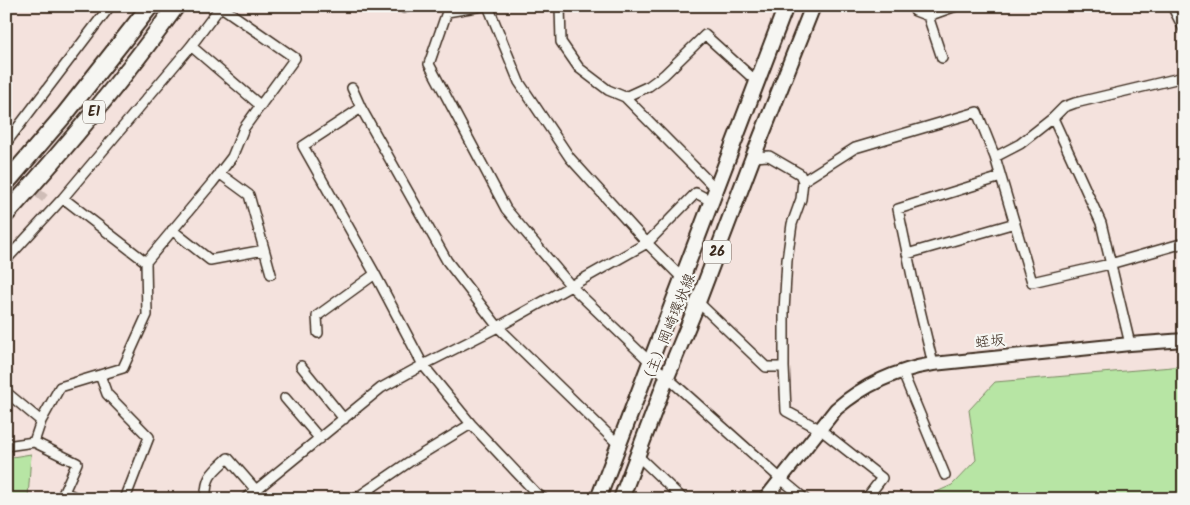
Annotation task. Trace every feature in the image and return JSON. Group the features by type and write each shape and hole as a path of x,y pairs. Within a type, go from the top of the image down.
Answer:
{"highway":[{"name":"E1","path":"6,184 65,114 150,6"},
{"name":"E1","path":"6,214 81,128 176,6"}],"main road":[{"name":"（主）岡崎環状線","path":"598,499 649,361 786,6"},
{"name":"（主）岡崎環状線","path":"620,499 813,6"}],"street":[{"path":"6,143 110,6"},
{"path":"6,260 50,205 63,198 191,46 221,6 295,58 244,128 232,157 146,262 147,316 122,368 60,387 42,421 34,442"},
{"path":"482,6 445,9 429,64 506,209 571,286 649,361 805,499"},
{"path":"488,6 519,82 570,158 646,243 682,278"},
{"path":"560,6 561,42 579,68 608,90 625,97 713,195"},
{"path":"915,11 928,16 956,6"},
{"path":"1172,6 1184,29"},
{"path":"928,16 942,58"},
{"path":"625,97 649,86 664,75 705,35 757,82"},
{"path":"191,46 261,106"},
{"path":"995,156 1020,144 1064,107 1184,77"},
{"path":"352,88 361,108 447,261 498,327 618,445"},
{"path":"361,108 303,146 375,274 423,365 471,424 536,493 544,499"},
{"path":"804,181 855,148 977,112 995,156 1032,282 1110,264 1184,243"},
{"path":"1053,118 1100,223 1130,344"},
{"path":"753,157 769,156 800,174 804,181 801,199 792,224 787,260 784,311 786,411 820,430 882,478 866,499"},
{"path":"219,173 249,195 271,274"},
{"path":"933,364 898,209 1001,177"},
{"path":"245,499 381,388 498,327 646,243 696,193 713,195"},
{"path":"63,198 146,262"},
{"path":"907,254 1015,223"},
{"path":"172,230 210,260 264,250"},
{"path":"318,333 317,316 375,274"},
{"path":"698,302 766,367 784,367"},
{"name":"蛭坂","path":"765,499 836,409 865,388 902,371 933,364 1184,340"},
{"path":"301,366 344,419"},
{"path":"902,371 945,475"},
{"path":"100,374 107,394 149,437 125,499"},
{"path":"6,392 42,421"},
{"path":"285,398 320,438"},
{"path":"355,499 409,462 471,424"},
{"path":"6,446 34,442 77,463 64,492 79,499"},
{"path":"638,456 683,499"},
{"path":"206,499 205,489 208,477 228,458 256,490"},
{"path":"525,499 536,493"}],"green space":[{"path":"1184,366 1184,499 921,499 952,485 976,460 969,410 995,382"},
{"path":"31,454 28,499 6,499 6,458"}],"tunnel":[{"path":"6,168 48,201"}]}
